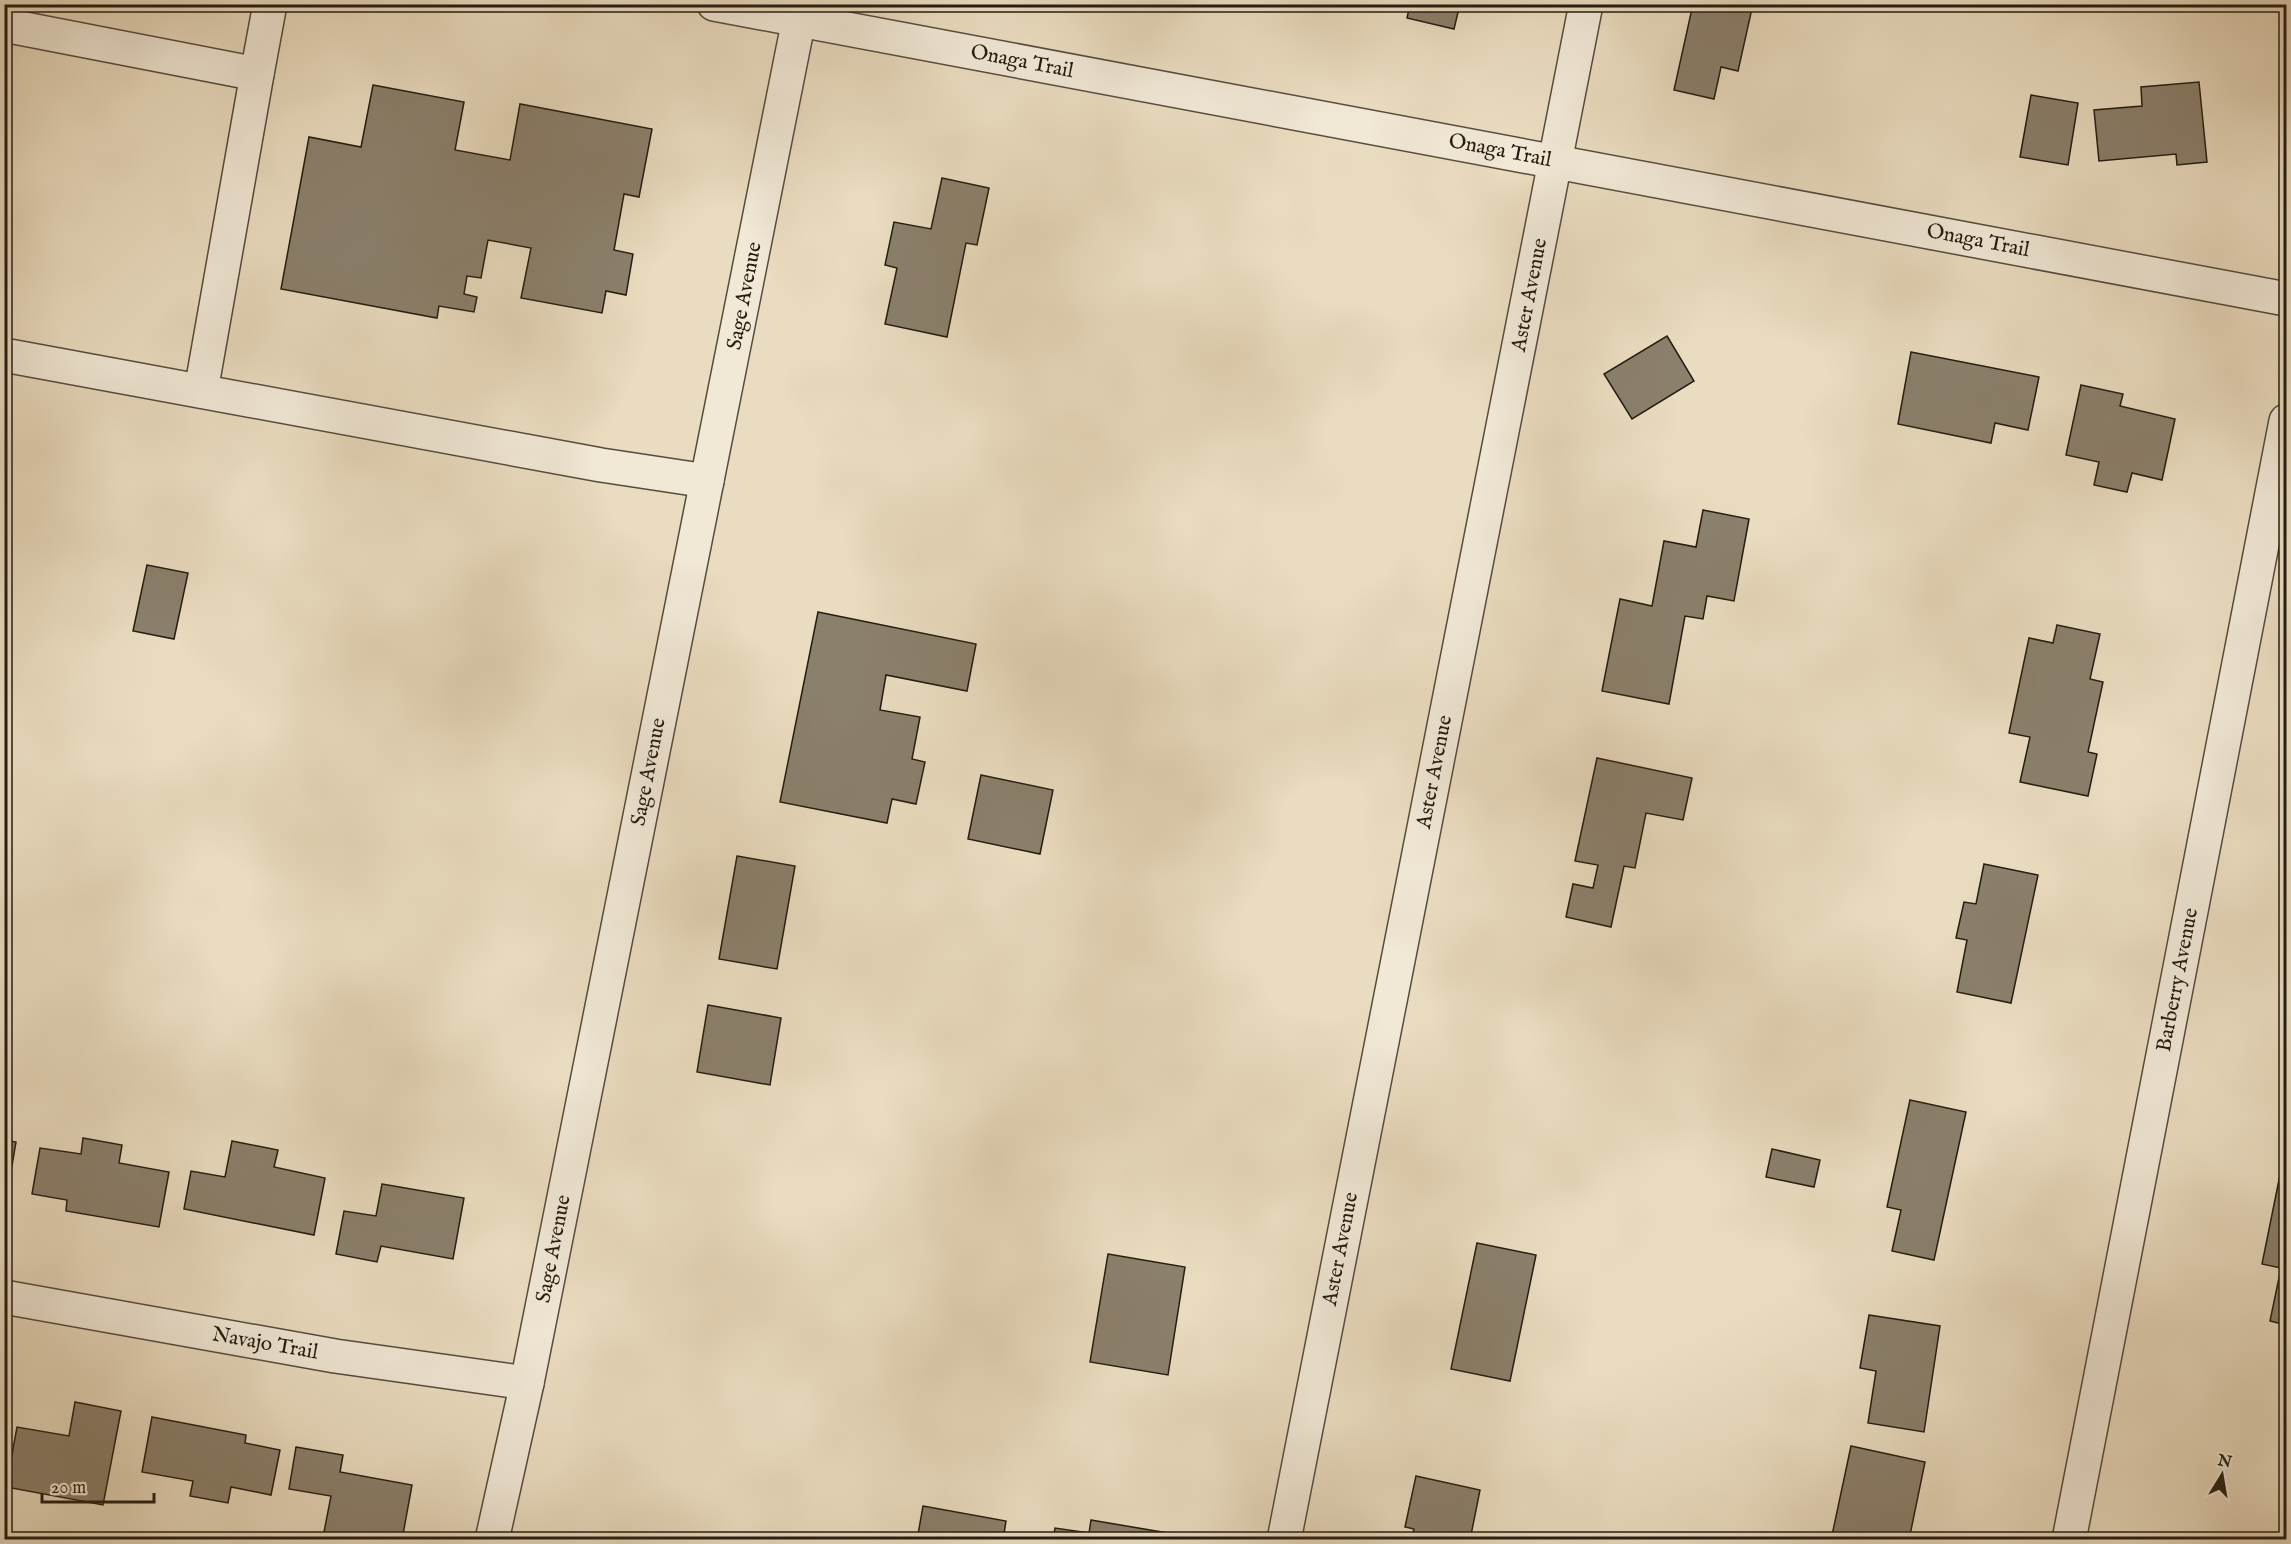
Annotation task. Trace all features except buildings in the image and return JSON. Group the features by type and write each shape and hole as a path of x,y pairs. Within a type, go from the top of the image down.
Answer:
{"street":[{"path":"201,391 270,4"},
{"name":"Onaga Trail","path":"714,4 801,13 1556,162 2286,299"},
{"name":"Aster Avenue","path":"1284,1539 1586,4"},
{"name":"Sage Avenue","path":"492,1539 527,1383 801,13"},
{"path":"4,25 257,74"},
{"path":"4,355 601,465 707,481"},
{"name":"Barberry Avenue","path":"2069,1539 2286,421"},
{"name":"Navajo Trail","path":"4,1297 335,1356 527,1383"}]}
